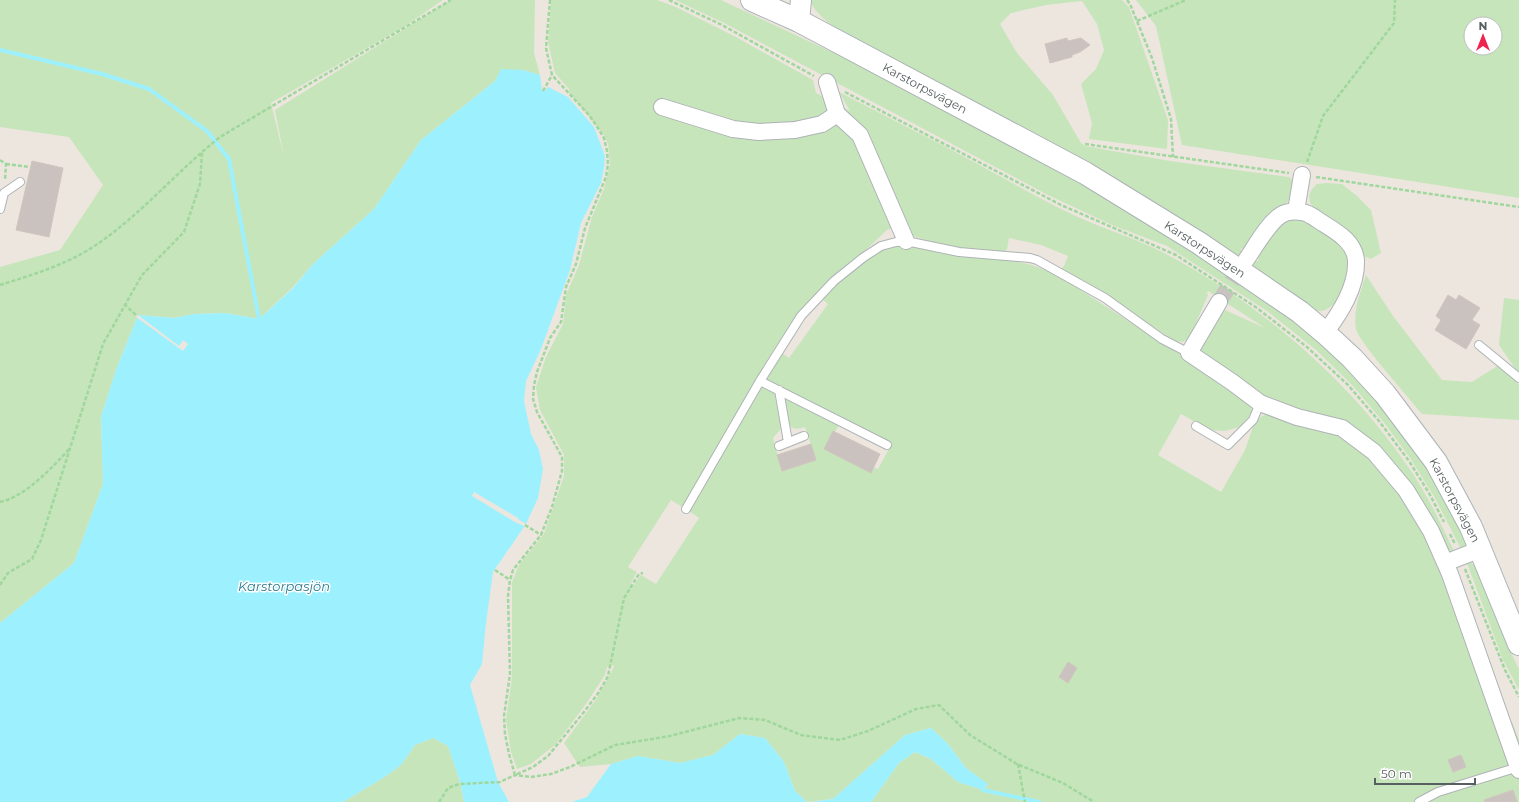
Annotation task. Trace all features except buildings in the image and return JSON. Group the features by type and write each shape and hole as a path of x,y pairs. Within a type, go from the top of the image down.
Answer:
{"main road":[{"name":"Karstorpsvägen","path":"763,2 800,10 1085,173 1198,243 1294,308 1325,332 1352,358 1385,394 1406,420 1446,479 1481,549 1519,644"}],"street":[{"path":"827,82 837,114 860,135 906,241"},
{"path":"662,107 733,128 760,132 795,130 822,124 837,114"},
{"path":"1296,211 1302,175"},
{"path":"1246,260 1274,221 1287,212 1304,212 1338,233 1346,240 1355,253 1356,269 1349,292 1341,309 1325,332"},
{"path":"1219,302 1189,354 1232,382 1260,403 1297,418 1342,428 1374,452 1406,490 1431,531 1445,563 1503,722 1518,768"},
{"path":"1445,563 1481,549"}],"lane":[{"path":"0,209 4,193 20,182"},
{"path":"686,509 760,381 801,316 834,281 859,260 881,246 906,241 959,252 1037,260 1105,298 1162,339 1189,354"},
{"path":"1479,345 1519,378"},
{"path":"760,381 887,445"},
{"path":"778,390 788,442"},
{"path":"1196,426 1228,445 1253,420 1260,403"},
{"path":"779,446 804,436"},
{"path":"1424,801 1438,792 1518,768"}],"path":[{"path":"0,285 63,263 92,248 144,207 220,137 451,0"},
{"path":"515,775 507,748 504,716 510,674 508,596 510,580 513,570 541,535 562,471 562,457 537,412 533,399 534,385 537,372 550,338 560,322 566,287 576,264 585,228 606,177 608,164 604,138 596,125 589,115 552,75 546,48 550,0"},
{"path":"670,0 722,25 827,82 1062,205 1176,255 1257,308 1307,347 1348,385 1379,421 1409,461 1445,524"},
{"path":"1126,0 1130,4 1152,58 1171,119 1173,157"},
{"path":"1137,21 1186,0"},
{"path":"1302,175 1323,116 1394,23 1395,0"},
{"path":"543,91 552,75"},
{"path":"0,585 8,573 32,559 41,540 103,344 124,304 142,275 184,232 200,184 202,152"},
{"path":"0,160 6,164 29,167"},
{"path":"5,176 6,164"},
{"path":"124,304 137,316"},
{"path":"0,502 9,500 44,476 70,448"},
{"path":"525,525 541,535"},
{"path":"1448,530 1461,557 1505,670 1519,697"},
{"path":"494,570 510,580"},
{"path":"439,802 448,788 459,784 500,782 533,767 548,756 599,692 608,676 624,598 640,574 643,573"},
{"path":"515,775 531,777 551,774 585,760 614,745 670,736 739,718 765,720 801,735 840,740 868,731 916,709 938,705 970,735 1018,764 1063,783 1094,802"},
{"path":"1018,764 1025,802"}],"green space":[{"path":"0,0 443,0 405,26 271,103 284,157 275,110 451,0 535,0 534,53 540,75 523,70 501,70 495,81 421,140 374,209 313,264 293,287 259,319 225,313 194,314 174,318 138,315 116,370 101,417 103,484 74,563 0,623 0,267 60,250 103,185 69,137 0,127"},
{"path":"551,0 657,0 676,7 736,37 813,80 816,93 850,111 839,92 939,143 1063,210 1089,222 1129,237 1168,255 1204,275 1271,322 1303,348 1333,376 1361,406 1411,471 1434,510 1454,551 1448,550 1441,546 1426,513 1405,483 1380,453 1352,429 1337,422 1312,418 1269,404 1239,381 1201,357 1198,350 1199,341 1225,310 1265,328 1208,291 1208,295 1190,337 1183,342 1175,341 1103,294 1061,269 1064,266 1068,256 1041,245 1009,238 1007,249 1004,252 957,247 936,243 913,236 907,224 887,230 816,293 796,317 771,354 684,508 671,500 628,567 637,572 631,583 634,585 641,575 656,584 699,518 689,511 760,384 774,391 781,429 773,438 782,471 816,460 805,427 796,429 789,425 783,397 839,425 835,432 833,431 824,449 870,472 873,467 878,469 892,443 766,380 782,353 789,358 828,304 821,298 859,265 883,248 906,245 949,254 1004,259 1032,265 1056,274 1173,350 1224,380 1248,399 1252,411 1243,426 1225,431 1209,430 1181,414 1158,455 1221,492 1245,450 1254,424 1262,416 1268,414 1337,431 1366,451 1394,484 1419,519 1437,560 1500,726 1512,722 1519,740 1519,802 871,802 899,763 915,752 931,759 958,782 983,790 988,785 966,768 947,743 931,728 905,735 833,799 807,802 795,791 784,762 765,738 740,734 713,755 680,763 638,756 611,764 580,767 564,743 597,698 614,665 607,667 605,675 586,704 556,744 531,764 517,769 511,752 506,720 512,677 512,582 519,565 544,534 564,476 564,455 540,410 536,387 546,357 563,324 566,295 579,265 592,217 604,189 610,164 608,144 604,135 555,73 548,42"},
{"path":"675,0 721,0 902,85 1078,181 1164,233 1288,315 1334,353 1366,386 1428,468 1465,537 1465,545 1461,549 1435,498 1410,458 1385,424 1352,385 1316,350 1267,311 1167,246 1112,225 1048,195 724,23"},
{"path":"810,0 1122,0 1129,7 1168,120 1167,149 1089,139 1092,123 1081,84 1096,69 1104,50 1097,24 1082,1 1046,5 1011,13 1000,24 1017,53 1053,95 1081,143 1085,146 1170,161 1289,177 1295,182 1293,195 1243,256 1243,249 1241,248 1241,257 1251,264 1259,260 1258,258 1252,260 1285,217 1301,218 1332,236 1349,254 1348,269 1342,292 1333,305 1324,311 1318,311 1279,284 892,59 845,34 823,18 815,9"},
{"path":"1136,0 1519,0 1519,198 1182,145 1156,26"},
{"path":"1317,184 1342,184 1371,210 1381,253 1371,259 1361,255 1313,208 1309,198 1310,192"},
{"path":"1366,275 1393,316 1442,380 1472,382 1502,363 1519,385 1519,420 1422,414 1375,357 1359,336 1356,329 1356,308"},
{"path":"1504,298 1519,300 1519,374 1499,345"},
{"path":"1467,563 1471,563 1479,569 1509,649 1519,669 1519,690 1503,660"},
{"path":"433,738 448,746 460,782 464,802 343,802 383,778 401,765 415,745"}],"water":[{"name":"Karstorpasjön","path":"501,69 523,70 540,75 542,90 545,91 548,87 568,97 594,127 605,156 601,183 581,223 570,270 541,349 526,381 524,401 531,434 539,450 543,469 538,498 526,524 493,572 482,664 470,685 498,782 509,802 464,802 460,782 448,746 433,738 415,745 401,765 383,778 343,802 0,802 0,623 74,563 103,484 101,417 116,370 138,315 174,318 194,314 225,313 259,319 293,288 313,264 374,209 421,140 495,81"},
{"path":"931,728 947,743 966,768 988,784 983,790 958,782 931,759 915,752 899,763 871,802 811,802 833,799 905,735"},
{"path":"740,734 765,738 784,762 795,791 807,802 572,802 587,797 611,764 638,756 680,763 713,755"}],"pier":[{"path":"138,315 179,346 183,340 188,344 183,351 136,317"},
{"path":"474,492 526,524 524,526 515,522 472,496"}],"waterway":[{"path":"0,50 102,74 149,89 207,131 229,159 259,319"},
{"path":"983,790 1039,802"}],"tunnel":[{"path":"1219,302 1245,261"}]}
